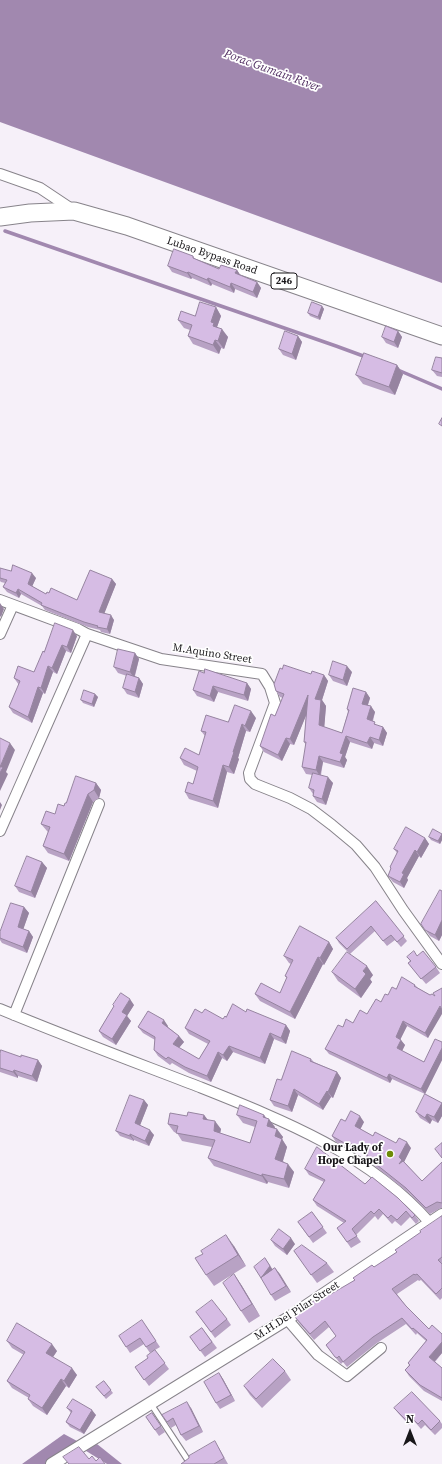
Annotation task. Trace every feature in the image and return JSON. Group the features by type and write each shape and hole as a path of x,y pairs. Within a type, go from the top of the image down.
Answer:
{"highway":[{"name":"Lubao Bypass Road","path":"0,216 30,212 74,211 127,226 442,336"}],"street":[{"path":"0,174 40,188 74,211"},
{"name":"M.Aquino Street","path":"0,600 78,629 87,634 161,658 262,674 270,687 274,703 249,773 250,779 259,786 290,798 311,809 356,845 375,867 403,910 442,964"},
{"path":"0,634 13,605"},
{"path":"0,831 87,634"},
{"path":"14,1015 99,804"},
{"path":"0,1009 241,1104 312,1135 392,1186 430,1222"},
{"name":"M.H.Del Pilar Street","path":"61,1462 151,1403 287,1318 442,1215"},
{"path":"287,1318 318,1355 347,1376 381,1348"}],"lane":[{"path":"151,1403 189,1462"}],"water":[{"name":"Porac Gumain River","path":"0,0 442,0 442,283 0,122"},
{"path":"64,1434 77,1441 75,1445 46,1464 22,1464"},
{"path":"97,1444 122,1464 107,1464 83,1449"}],"building":[{"path":"174,249 193,256 193,258 219,269 221,265 237,270 235,273 257,282 253,292 231,283 230,287 208,278 207,280 168,266"},
{"path":"200,302 216,307 211,322 214,323 213,326 222,329 218,341 215,340 213,345 188,336 192,325 178,320 181,311 195,316"},
{"path":"312,302 322,306 318,317 308,313"},
{"path":"386,326 398,331 394,342 382,337"},
{"path":"285,331 298,336 292,354 279,349"},
{"path":"364,353 397,365 389,387 356,375"},
{"path":"436,357 442,358 442,373 432,370"},
{"path":"442,418 442,426 439,424"},
{"path":"13,565 32,573 28,584 46,594 47,592 49,593 51,588 77,600 90,570 112,579 99,612 111,615 107,629 97,627 98,626 41,605 42,603 18,589 16,593 3,587 7,580 0,578 0,568 11,571"},
{"path":"55,623 73,630 67,647 62,645 52,668 48,666 41,688 38,687 28,717 9,707 20,681 14,678 18,666 34,672 43,651 44,652"},
{"path":"118,649 135,653 130,672 114,667"},
{"path":"333,661 347,666 343,680 329,675"},
{"path":"284,665 311,674 312,671 324,675 315,699 321,700 319,725 342,733 349,710 347,709 353,688 366,692 362,704 371,706 367,719 375,722 374,724 383,727 379,740 370,737 367,743 346,736 340,753 343,754 340,762 319,756 316,770 302,767 306,742 304,742 308,695 290,739 286,738 278,755 260,746 271,714 275,716 284,694 276,691 274,684 280,668 282,669"},
{"path":"205,669 247,683 244,695 213,686 210,696 193,690 199,671 204,673"},
{"path":"127,674 139,678 135,692 123,688"},
{"path":"84,690 95,694 92,704 81,700"},
{"path":"235,705 251,711 245,726 242,724 229,767 223,765 213,801 185,792 188,782 193,784 198,767 180,758 185,748 199,755 206,732 201,731 206,715 228,722"},
{"path":"0,738 10,743 0,767"},
{"path":"313,773 328,777 322,799 313,796 314,790 309,788"},
{"path":"76,776 96,783 94,790 88,794 64,854 43,846 50,827 41,824 46,811 55,814 58,804 64,806"},
{"path":"406,827 425,838 417,852 415,850 402,873 404,874 400,882 388,876 390,867 398,851 394,849"},
{"path":"433,829 442,834 438,841 429,837"},
{"path":"27,856 42,862 31,892 15,886"},
{"path":"440,890 442,891 442,920 435,935 425,930 421,924"},
{"path":"376,901 404,936 397,942 391,935 383,941 371,926 347,949 336,938"},
{"path":"11,903 24,907 18,927 29,931 23,947 0,938 0,932"},
{"path":"300,926 329,942 320,958 318,957 290,1012 255,994 261,983 280,993 287,977 285,976 293,960 284,956"},
{"path":"414,951 417,956 423,951 436,967 421,979 408,963 411,961 407,957"},
{"path":"347,952 367,966 363,971 366,974 355,989 332,972"},
{"path":"402,977 430,995 432,994 435,996 433,993 442,988 442,1010 440,1006 425,1033 403,1021 396,1037 401,1040 397,1048 424,1062 435,1039 442,1042 442,1048 421,1089 389,1074 387,1078 325,1049 338,1025 343,1027 346,1019 353,1023 360,1010 367,1014 376,999 381,1002 385,994 388,995 392,987 396,989"},
{"path":"121,993 130,999 122,1012 127,1015 112,1039 99,1031"},
{"path":"233,1004 246,1012 247,1009 286,1025 281,1038 270,1033 260,1058 229,1046 223,1055 218,1052 207,1076 185,1067 168,1057 166,1059 154,1050 155,1037 138,1027 148,1011 164,1020 162,1023 179,1036 173,1044 199,1059 210,1041 185,1028 195,1009 202,1013 205,1009 223,1019 225,1016 226,1017"},
{"path":"1,1050 21,1057 21,1055 38,1060 32,1076 14,1070 13,1072 0,1068"},
{"path":"292,1051 311,1059 310,1061 337,1072 328,1092 327,1091 319,1104 294,1089 288,1106 270,1100 277,1079 281,1080"},
{"path":"425,1094 442,1103 434,1117 427,1114 425,1118 416,1112"},
{"path":"130,1095 144,1100 135,1123 150,1130 145,1141 130,1134 130,1136 116,1131"},
{"path":"240,1105 264,1115 263,1117 269,1119 267,1126 277,1129 275,1136 282,1139 275,1159 288,1164 284,1179 262,1174 262,1176 208,1158 215,1140 176,1133 178,1126 168,1124 170,1113 187,1116 188,1112 204,1115 203,1119 215,1121 214,1131 250,1143 257,1121 237,1115"},
{"path":"351,1111 360,1116 355,1126 373,1136 375,1132 396,1143 399,1138 407,1142 399,1157 402,1160 399,1164 403,1161 422,1181 442,1162 442,1203 437,1202 426,1208 406,1188 367,1157 368,1155 364,1154 366,1151 347,1142 346,1144 332,1136 341,1119 345,1121"},
{"path":"442,1143 442,1158 435,1149"},
{"path":"317,1147 365,1184 372,1177 398,1198 415,1215 412,1218 406,1211 397,1220 391,1215 388,1218 379,1209 374,1214 371,1211 352,1229 357,1236 347,1242 337,1228 346,1221 313,1200 325,1180 305,1169"},
{"path":"312,1212 323,1227 309,1237 298,1222"},
{"path":"442,1216 442,1257 438,1260 442,1264 442,1288 436,1294 417,1274 414,1274 392,1289 406,1306 429,1329 432,1325 442,1334 442,1342 429,1357 442,1368 442,1398 420,1385 405,1370 410,1365 408,1363 427,1340 413,1328 412,1329 402,1318 373,1337 343,1362 339,1356 337,1358 335,1357 326,1345 336,1336 325,1321 310,1334 295,1317 312,1302 329,1292 331,1294 355,1280 353,1278 372,1265 374,1267 397,1252 395,1250"},
{"path":"279,1229 291,1238 283,1249 271,1240"},
{"path":"226,1235 238,1255 206,1275 195,1258 203,1254 201,1251"},
{"path":"302,1245 327,1263 311,1275 294,1251"},
{"path":"265,1258 270,1266 261,1278 254,1267"},
{"path":"275,1268 286,1286 271,1295 261,1278"},
{"path":"234,1274 252,1304 241,1311 223,1283"},
{"path":"212,1300 227,1319 211,1332 196,1312"},
{"path":"142,1320 156,1341 146,1347 140,1338 126,1347 119,1336"},
{"path":"17,1323 52,1344 46,1353 72,1368 64,1381 61,1379 42,1408 28,1399 30,1395 7,1381 25,1352 7,1341"},
{"path":"202,1328 212,1342 200,1351 190,1337"},
{"path":"155,1350 165,1363 144,1380 135,1367 148,1358 147,1356"},
{"path":"273,1359 285,1371 256,1399 244,1386"},
{"path":"219,1373 231,1395 216,1403 204,1382"},
{"path":"104,1381 111,1390 104,1396 96,1387"},
{"path":"412,1392 440,1421 431,1430 422,1420 418,1424 410,1416 406,1420 394,1408"},
{"path":"73,1399 92,1410 80,1430 66,1422 72,1411 67,1408"},
{"path":"187,1402 199,1426 181,1435 173,1418 167,1422 162,1415"},
{"path":"152,1413 161,1426 155,1430 146,1417"},
{"path":"215,1441 224,1458 214,1464 181,1464 189,1458 189,1456"},
{"path":"79,1447 89,1459 92,1456 96,1461 100,1457 105,1464 69,1464 63,1457"}],"waterway":[{"path":"5,231 366,357"},
{"path":"398,370 442,389"}],"place":[{"name":"Our Lady of Hope Chapel","path":"390,1154"}]}
